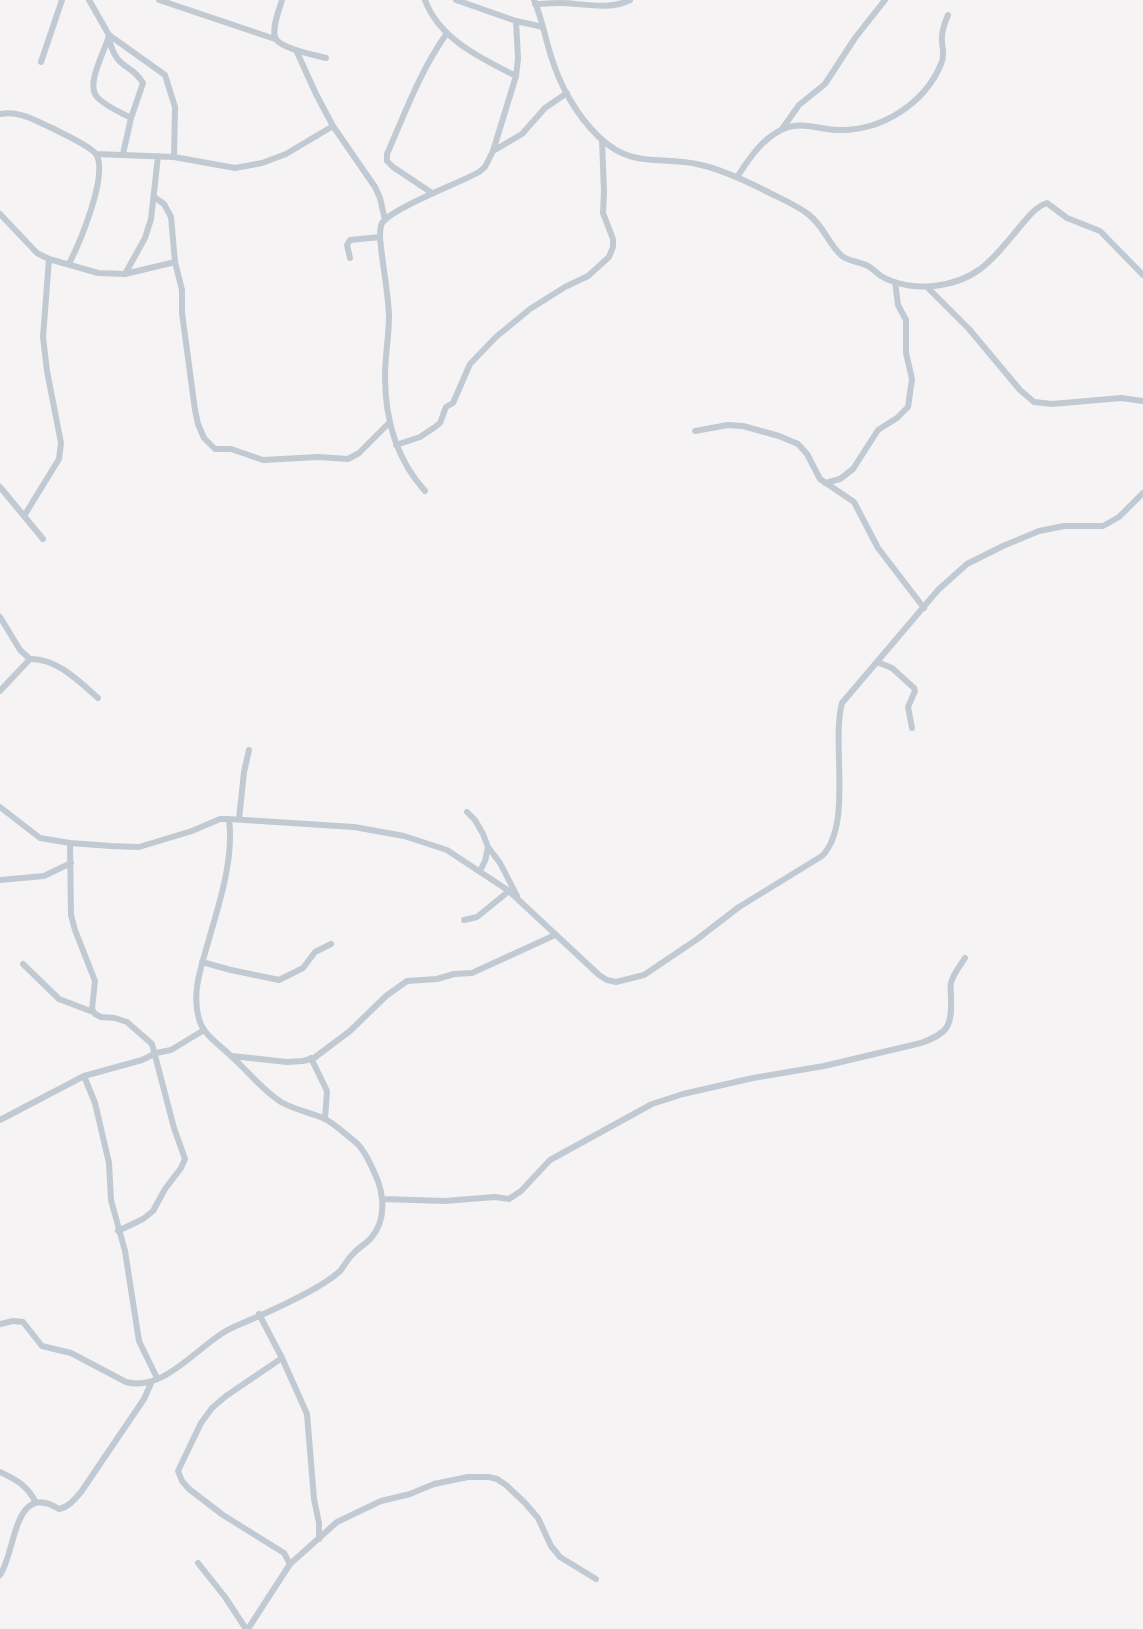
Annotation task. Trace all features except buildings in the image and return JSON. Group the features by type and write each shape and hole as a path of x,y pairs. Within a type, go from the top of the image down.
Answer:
{"street":[{"path":"41,62 62,0"},
{"path":"89,0 109,37 114,56 142,83 123,154"},
{"path":"159,0 275,39 280,45 326,58"},
{"path":"275,39 282,0"},
{"path":"425,0 433,16 447,33 472,52 516,76"},
{"path":"456,0 516,21 543,27"},
{"path":"630,0 623,4 596,6 560,1 535,2 551,57 567,93 578,112 602,140 622,154 635,159 703,165 737,177 799,208 824,230 840,255 846,259 863,263 881,276 896,282 927,287 949,284 978,272 999,253 1033,212 1047,203 1067,218 1100,231 1143,275"},
{"path":"737,177 764,142 782,130 804,100 825,84 885,0"},
{"path":"782,130 805,126 849,130 887,121 903,111 929,83 943,61 942,36 948,15"},
{"path":"425,491 405,465 396,445 390,422 385,375 389,314 380,237 381,225 385,220 432,193 479,172 485,167 493,151 516,76 518,60 516,21"},
{"path":"432,193 393,167 387,161 387,154 418,81 447,33"},
{"path":"109,37 96,70 93,88 100,100 131,118"},
{"path":"109,37 165,75 175,107 174,158"},
{"path":"296,50 333,126 375,186 385,220"},
{"path":"493,151 522,134 545,108 567,93"},
{"path":"0,114 17,114 34,120 96,154 158,156 235,168 262,163 286,154 333,126"},
{"path":"396,445 420,437 440,423 446,407 453,403 470,364 505,329 546,299 588,276 609,257 613,239 603,213 602,140"},
{"path":"69,264 90,216 99,164 96,154"},
{"path":"125,274 145,238 151,219 158,156"},
{"path":"154,197 168,208 182,290 197,421 204,438 210,445 215,449 231,449 263,460 318,457 348,459 359,453 390,422"},
{"path":"0,214 37,253 49,259 98,273 125,274 176,262"},
{"path":"350,258 347,245 350,240 380,237"},
{"path":"24,516 59,459 61,443 47,371 44,338 49,259"},
{"path":"825,483 840,479 853,469 873,436 884,425 903,413 910,401 912,380 906,353 906,320 897,305 896,282"},
{"path":"927,287 969,329 1020,390 1034,402 1045,405 1121,398 1143,401"},
{"path":"694,431 728,424 791,440 807,454 815,473 825,483 854,502 878,548 924,608"},
{"path":"0,487 43,539"},
{"path":"0,807 40,838 70,843 139,847 192,831 220,819 298,825 324,824 404,836 447,850 509,891 607,980 616,982 635,978 644,975 670,958 739,907 822,856 831,844 837,818 842,703 948,580 977,558 1040,531 1064,526 1103,526 1119,518 1143,493"},
{"path":"0,617 21,650 30,659"},
{"path":"0,692 30,659 42,658 98,698"},
{"path":"877,662 892,668 914,688 915,691 908,707 912,728"},
{"path":"239,819 249,750"},
{"path":"467,812 500,863 519,900"},
{"path":"0,1324 13,1321 23,1322 42,1346 71,1353 126,1382 134,1384 154,1380 186,1362 228,1329 309,1290 342,1269 353,1253 375,1232 382,1212 383,1199 380,1185 356,1142 325,1119 294,1109 270,1094 204,1030 199,1020 196,1003 202,962 227,864 230,819"},
{"path":"70,843 72,923 94,977 92,1007 94,1012"},
{"path":"480,871 488,847"},
{"path":"0,880 44,876 71,862"},
{"path":"464,920 477,917 509,891"},
{"path":"232,1056 287,1062 303,1061 350,1031 386,996 407,981 476,972 555,935"},
{"path":"202,962 279,980 303,968 315,952 331,944"},
{"path":"383,1199 444,1202 495,1197 509,1199 521,1191 550,1160 652,1104 683,1094 753,1078 824,1066 921,1043 944,1033 948,1026 951,1013 950,984 965,958"},
{"path":"23,964 59,999 94,1012 101,1017 123,1020 132,1026 152,1044 156,1053 158,1072 185,1160 153,1210 143,1219 118,1231"},
{"path":"0,1120 84,1076 142,1060 177,1047 204,1030"},
{"path":"311,1058 327,1090 325,1119"},
{"path":"84,1076 95,1103 109,1163 111,1200 125,1251 138,1341 154,1380"},
{"path":"259,1314 307,1414 319,1539"},
{"path":"282,1358 212,1408 201,1423 178,1471 182,1481 189,1489 236,1523 284,1553 290,1564"},
{"path":"0,1575 8,1560 15,1529 21,1517 36,1503 47,1503 63,1509 81,1492 144,1399 154,1380"},
{"path":"0,1472 25,1485 36,1503"},
{"path":"198,1563 247,1629 290,1564 338,1522 381,1501 410,1494 434,1484 468,1477 489,1477 496,1479 525,1503 538,1518 551,1545 560,1557 596,1579"}]}
